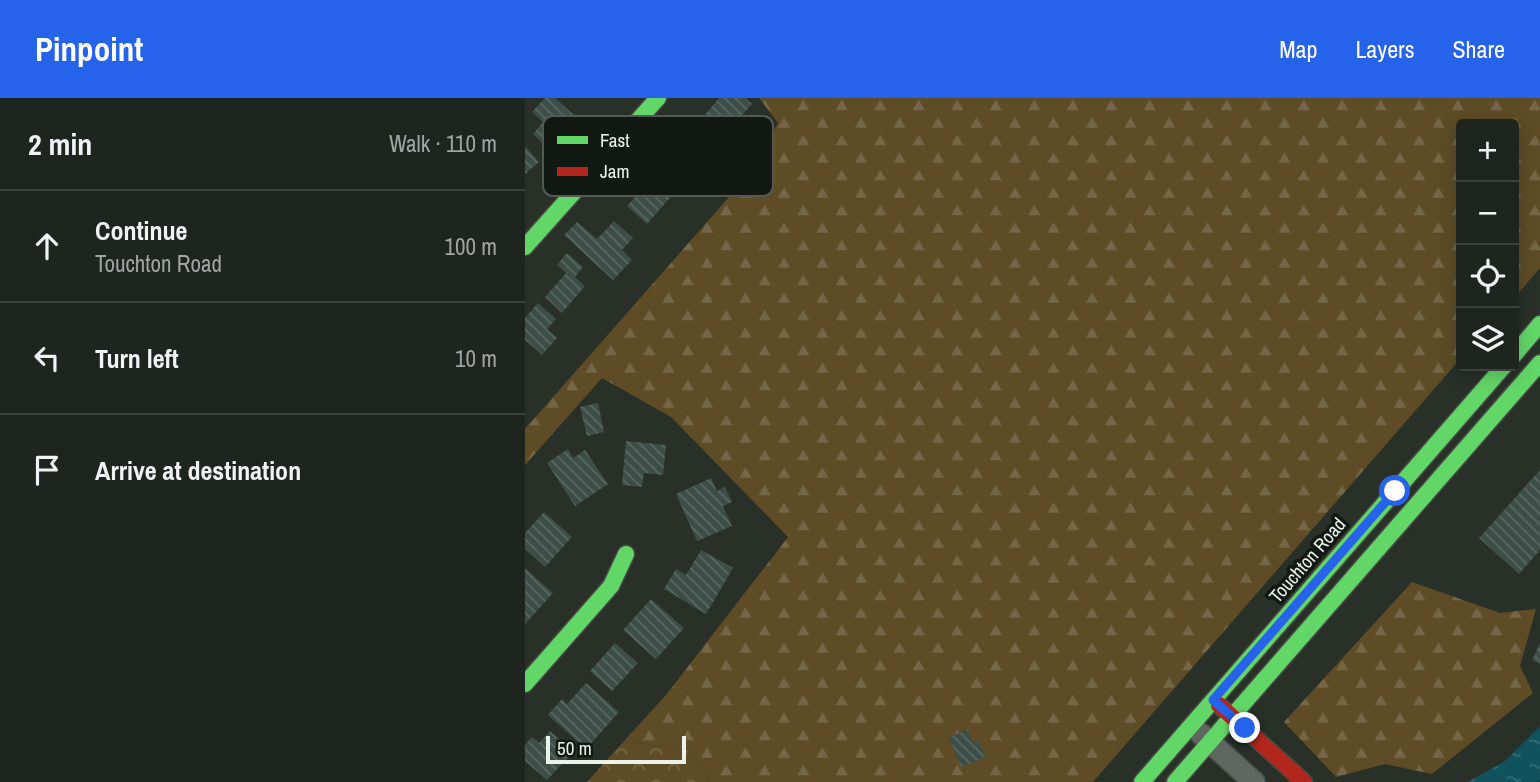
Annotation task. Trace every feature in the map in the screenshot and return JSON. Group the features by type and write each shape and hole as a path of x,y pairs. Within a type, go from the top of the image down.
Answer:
{"street":[{"path":"642,116 658,98"},
{"path":"525,247 571,196"},
{"path":"1519,349 1540,324"},
{"path":"1175,782 1540,363"},
{"name":"Touchton Road","path":"1142,782 1500,371"},
{"path":"525,684 611,586 626,554"},
{"path":"1213,700 1304,782"},
{"path":"1191,726 1254,782"}],"green space":[{"path":"759,98 1540,98 1540,268 1519,292 1519,119 1456,119 1456,364 1093,782 711,782 691,751 624,741 666,695 788,537 671,417 602,378 525,465 525,429 730,196 773,196 773,132 778,123"},
{"path":"1412,582 1500,613 1536,609 1520,666 1533,693 1432,774 1385,764 1336,777 1284,722"},
{"path":"624,741 691,751 711,782 587,782"}],"water":[{"path":"1540,726 1540,780 1468,782 1505,761"}],"building":[{"path":"545,98 555,98 575,116 543,116 543,122 532,112"},
{"path":"719,98 745,98 752,104 742,116 704,116"},
{"path":"543,122 543,143 533,134"},
{"path":"525,146 539,162 525,174"},
{"path":"636,196 672,196 647,224 627,206"},
{"path":"614,221 633,238 622,250 632,260 613,280 564,235 577,222 597,239"},
{"path":"567,253 583,267 575,277 585,286 562,313 545,297 566,273 557,265"},
{"path":"538,303 556,319 547,329 557,338 542,355 525,340 525,318"},
{"path":"598,403 604,432 587,436 580,407"},
{"path":"626,441 666,445 663,475 644,473 642,487 622,485"},
{"path":"568,449 573,458 585,450 608,484 575,506 547,463"},
{"path":"1540,470 1540,550 1519,574 1479,538"},
{"path":"711,478 717,491 725,487 732,502 723,506 732,526 697,541 676,494"},
{"path":"544,512 572,537 545,567 525,549 525,533"},
{"path":"701,550 733,568 706,614 664,589 676,569 686,575"},
{"path":"525,568 553,593 525,624"},
{"path":"651,599 684,628 656,659 623,630"},
{"path":"615,643 638,663 612,691 590,671"},
{"path":"1540,643 1540,664 1532,660"},
{"path":"586,683 619,712 586,749 548,715 562,699 567,704"},
{"path":"968,729 973,743 979,741 986,757 961,767 949,737"},
{"path":"550,731 573,752 547,780 525,761 525,745 532,737 539,743"}],"traffic: fast":[{"path":"642,116 658,98"},
{"path":"525,247 571,196"},
{"path":"1519,349 1540,324"},
{"path":"1175,782 1540,363"},
{"path":"1142,782 1500,371"},
{"path":"525,684 611,586 626,554"}],"traffic: jam":[{"path":"1219,705 1304,782"}],"route":[{"path":"1245,728 1213,700 1395,491"}]}
